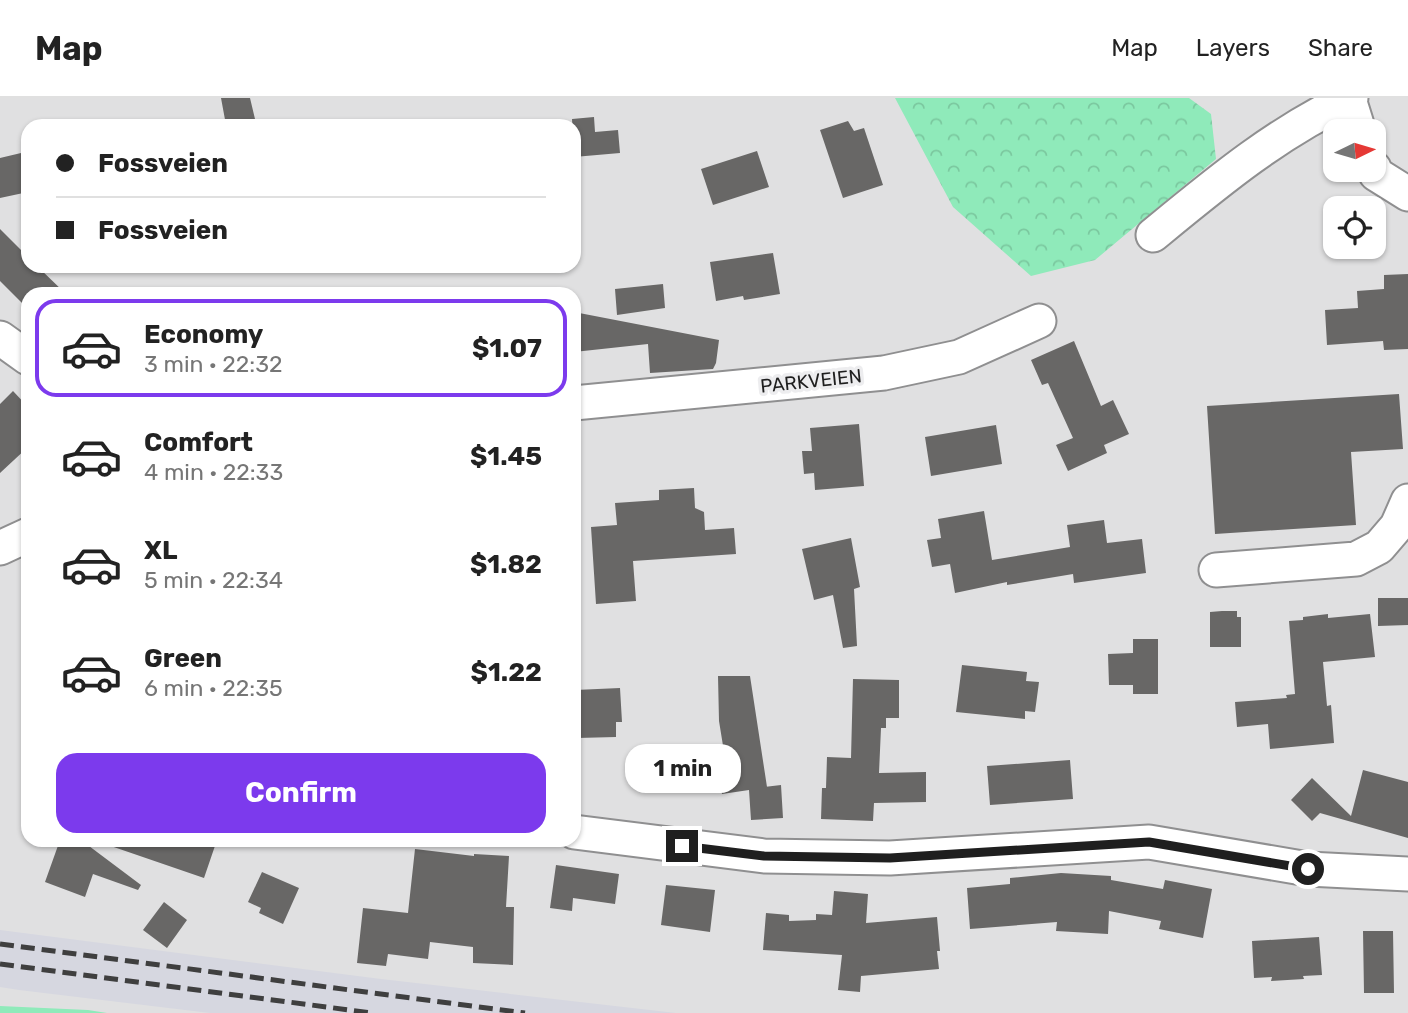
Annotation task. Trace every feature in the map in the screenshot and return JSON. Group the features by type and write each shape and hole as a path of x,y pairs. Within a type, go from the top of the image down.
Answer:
{"street":[{"path":"1153,235 1243,161 1327,109 1350,99 1356,119"},
{"path":"1386,180 1408,194"},
{"name":"PARKVEIEN","path":"581,402 884,373 959,357 1039,321"},
{"path":"0,338 21,353"},
{"path":"1216,570 1356,559 1379,547 1397,526 1408,501"},
{"path":"0,548 21,538"},
{"path":"581,833 764,856 890,858 1149,842 1308,869 1408,874"}],"shaded area":[{"path":"0,930 381,979 676,1013 210,1013 19,990 0,987"}],"green space":[{"path":"895,98 1189,98 1211,114 1216,159 1095,260 1031,276 953,207"},
{"path":"0,1006 88,1010 107,1013 0,1013"}],"building":[{"path":"221,98 250,98 255,119 225,119"},
{"path":"594,117 595,132 618,130 620,153 581,156 581,119 572,119"},
{"path":"848,121 854,131 864,128 883,185 843,198 820,130"},
{"path":"757,151 769,187 713,205 701,169"},
{"path":"21,153 21,194 0,198 0,158"},
{"path":"0,229 21,250 21,273 44,273 59,287 21,287 21,302 0,281"},
{"path":"773,253 780,294 716,301 710,262"},
{"path":"1408,274 1408,349 1384,350 1383,341 1327,345 1325,310 1358,308 1357,291 1384,289 1384,275"},
{"path":"663,284 665,308 617,315 615,289"},
{"path":"581,313 719,340 713,369 650,373 648,344 581,351"},
{"path":"1074,341 1101,406 1113,400 1129,434 1104,445 1107,453 1068,471 1056,445 1073,438 1048,383 1042,385 1031,360"},
{"path":"13,391 21,400 21,454 0,473 0,404"},
{"path":"1399,394 1403,449 1351,452 1356,525 1215,534 1207,406"},
{"path":"859,424 864,486 815,490 814,473 804,474 802,451 812,451 810,428"},
{"path":"996,425 1002,464 931,476 925,437"},
{"path":"694,488 695,508 704,512 705,530 734,528 736,554 633,561 636,601 596,604 591,527 617,525 615,503 659,500 659,490"},
{"path":"984,511 992,560 1070,547 1067,525 1104,520 1107,543 1142,539 1146,573 1074,583 1073,574 1007,585 1007,582 955,593 950,564 932,567 927,540 941,538 938,519"},
{"path":"851,538 860,587 854,589 857,646 843,648 833,595 814,600 802,549"},
{"path":"1378,598 1408,598 1408,625 1378,626"},
{"path":"1237,611 1237,617 1241,617 1241,647 1210,647 1210,612"},
{"path":"1328,614 1328,618 1370,614 1375,657 1323,662 1327,706 1331,705 1334,743 1270,749 1268,724 1237,727 1235,702 1287,698 1286,695 1295,694 1289,621"},
{"path":"1133,639 1158,639 1158,694 1133,694 1133,685 1109,685 1108,654 1133,653"},
{"path":"962,665 1027,672 1026,681 1039,682 1035,712 1025,711 1025,719 956,712"},
{"path":"718,676 750,676 767,787 781,785 783,818 751,820 749,790 722,794 717,759 725,758 719,721"},
{"path":"853,679 899,680 899,718 886,718 886,728 881,728 879,773 926,772 926,802 874,803 873,821 821,819 827,757 851,758"},
{"path":"620,688 622,722 616,722 616,737 581,738 581,690"},
{"path":"1070,760 1073,799 990,805 987,766"},
{"path":"1363,770 1408,782 1408,838 1320,813 1312,821 1291,800 1312,778 1351,816"},
{"path":"58,847 90,847 141,885 138,890 93,874 85,897 45,882"},
{"path":"114,847 215,847 204,878"},
{"path":"415,849 474,856 509,856 506,907 514,907 513,965 473,963 473,947 430,942 428,959 388,954 386,966 357,963 363,908 408,913"},
{"path":"556,865 619,874 615,904 573,898 572,911 550,908"},
{"path":"262,872 299,888 283,924 259,913 261,908 248,902"},
{"path":"1061,873 1111,876 1111,880 1163,889 1165,880 1212,889 1203,938 1159,929 1161,921 1109,911 1108,934 1056,931 1057,922 970,929 967,888 1010,884 1010,878"},
{"path":"666,885 715,890 710,932 661,925"},
{"path":"834,891 868,894 866,923 937,917 939,969 861,976 860,992 838,990 842,955 763,950 766,913 789,915 789,921 816,920 816,914 832,915"},
{"path":"164,902 187,920 167,948 143,930"},
{"path":"1363,931 1393,931 1394,993 1364,993"},
{"path":"1319,937 1322,975 1271,981 1272,977 1254,978 1252,941"}],"railway":[{"path":"0,944 525,1013"},
{"path":"0,964 372,1013"}],"route":[{"path":"682,846 764,856 890,858 1149,842 1308,869"}]}
